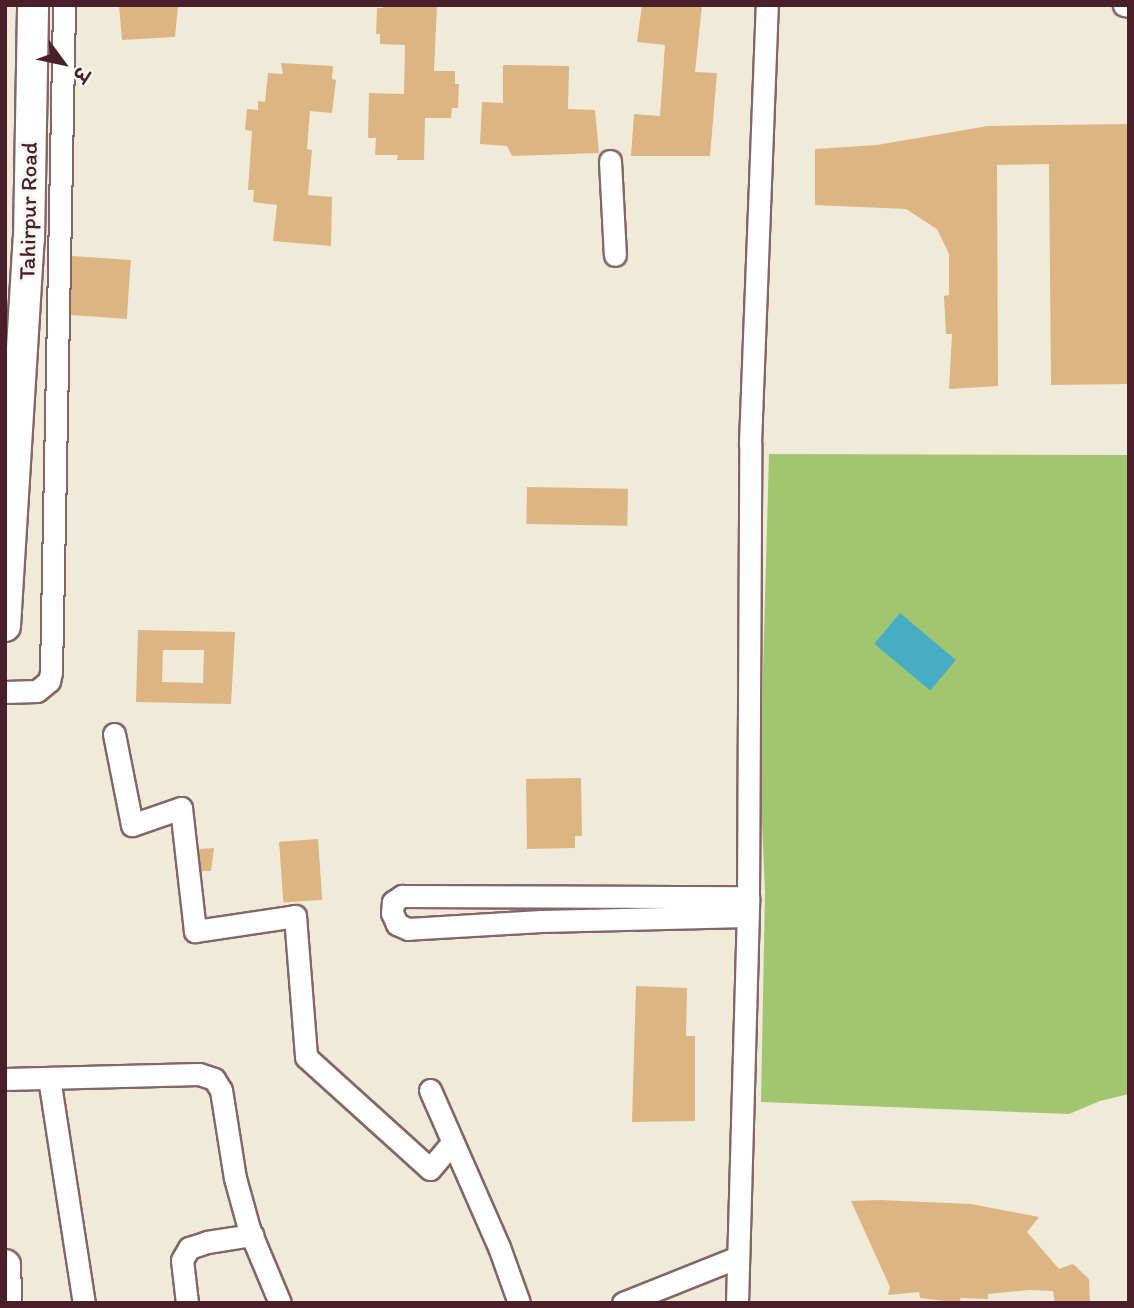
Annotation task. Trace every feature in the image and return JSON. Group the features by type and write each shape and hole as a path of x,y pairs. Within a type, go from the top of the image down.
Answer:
{"main road":[{"name":"Tahirpur Road","path":"5,626 29,239 17,150 33,5"},
{"path":"5,1265 6,1303"}],"street":[{"path":"5,692 45,688 51,672 64,5"},
{"path":"737,1303 747,907 750,443 767,5"},
{"path":"610,161 615,255"},
{"path":"114,734 132,825 181,808 195,931 295,916 306,1057 429,1169 453,1142"},
{"path":"402,896 747,907 408,929 397,924 392,913 393,902 402,896"},
{"path":"5,1079 199,1074 214,1079 220,1090 235,1178 252,1235 280,1303"},
{"path":"49,1078 84,1303"},
{"path":"430,1090 499,1247 519,1303"},
{"path":"187,1303 183,1260 189,1248 207,1242 252,1235"},
{"path":"623,1303 738,1257"}],"green space":[{"path":"769,454 1129,455 1129,1094 1100,1101 1069,1114 761,1102 765,892 760,777"}],"water":[{"path":"900,613 956,660 930,691 874,644"}],"building":[{"path":"119,5 178,6 175,37 122,40"},
{"path":"383,5 437,5 434,71 455,71 455,84 459,84 458,108 452,108 451,118 425,118 424,160 397,160 398,155 375,155 376,138 368,138 369,93 404,94 405,45 380,44 380,34 376,34 377,8 383,8"},
{"path":"642,5 702,5 695,72 717,73 710,156 631,156 634,114 660,116 665,45 637,42"},
{"path":"281,63 333,66 332,79 336,80 332,113 310,111 307,149 312,150 308,195 332,197 331,246 273,241 277,205 253,202 254,190 248,190 252,131 245,130 247,109 258,110 258,101 265,102 268,73 283,74"},
{"path":"503,65 569,66 568,109 595,110 599,153 512,156 507,146 480,144 482,102 503,103"},
{"path":"1129,124 1129,384 1051,385 1049,164 997,165 998,386 949,389 952,334 946,334 944,296 949,295 949,254 937,229 906,209 815,205 815,149 877,145 988,126"},
{"path":"72,256 131,260 127,319 68,315"},
{"path":"527,487 628,489 627,526 526,524"},
{"path":"138,630 235,632 231,704 136,702","holes":["163,650 204,650 203,683 162,682"]},
{"path":"581,778 582,836 575,836 575,848 527,849 526,779"},
{"path":"318,839 322,900 283,903 279,842"},
{"path":"214,848 211,871 201,871 199,849"},
{"path":"636,986 687,988 686,1036 695,1036 695,1121 632,1122"},
{"path":"851,1201 971,1204 1039,1217 1027,1232 1059,1269 1073,1264 1089,1279 1090,1303 1055,1303 1053,1291 1029,1290 988,1294 988,1299 960,1298 961,1303 920,1298 919,1292 888,1295 890,1287"}]}
